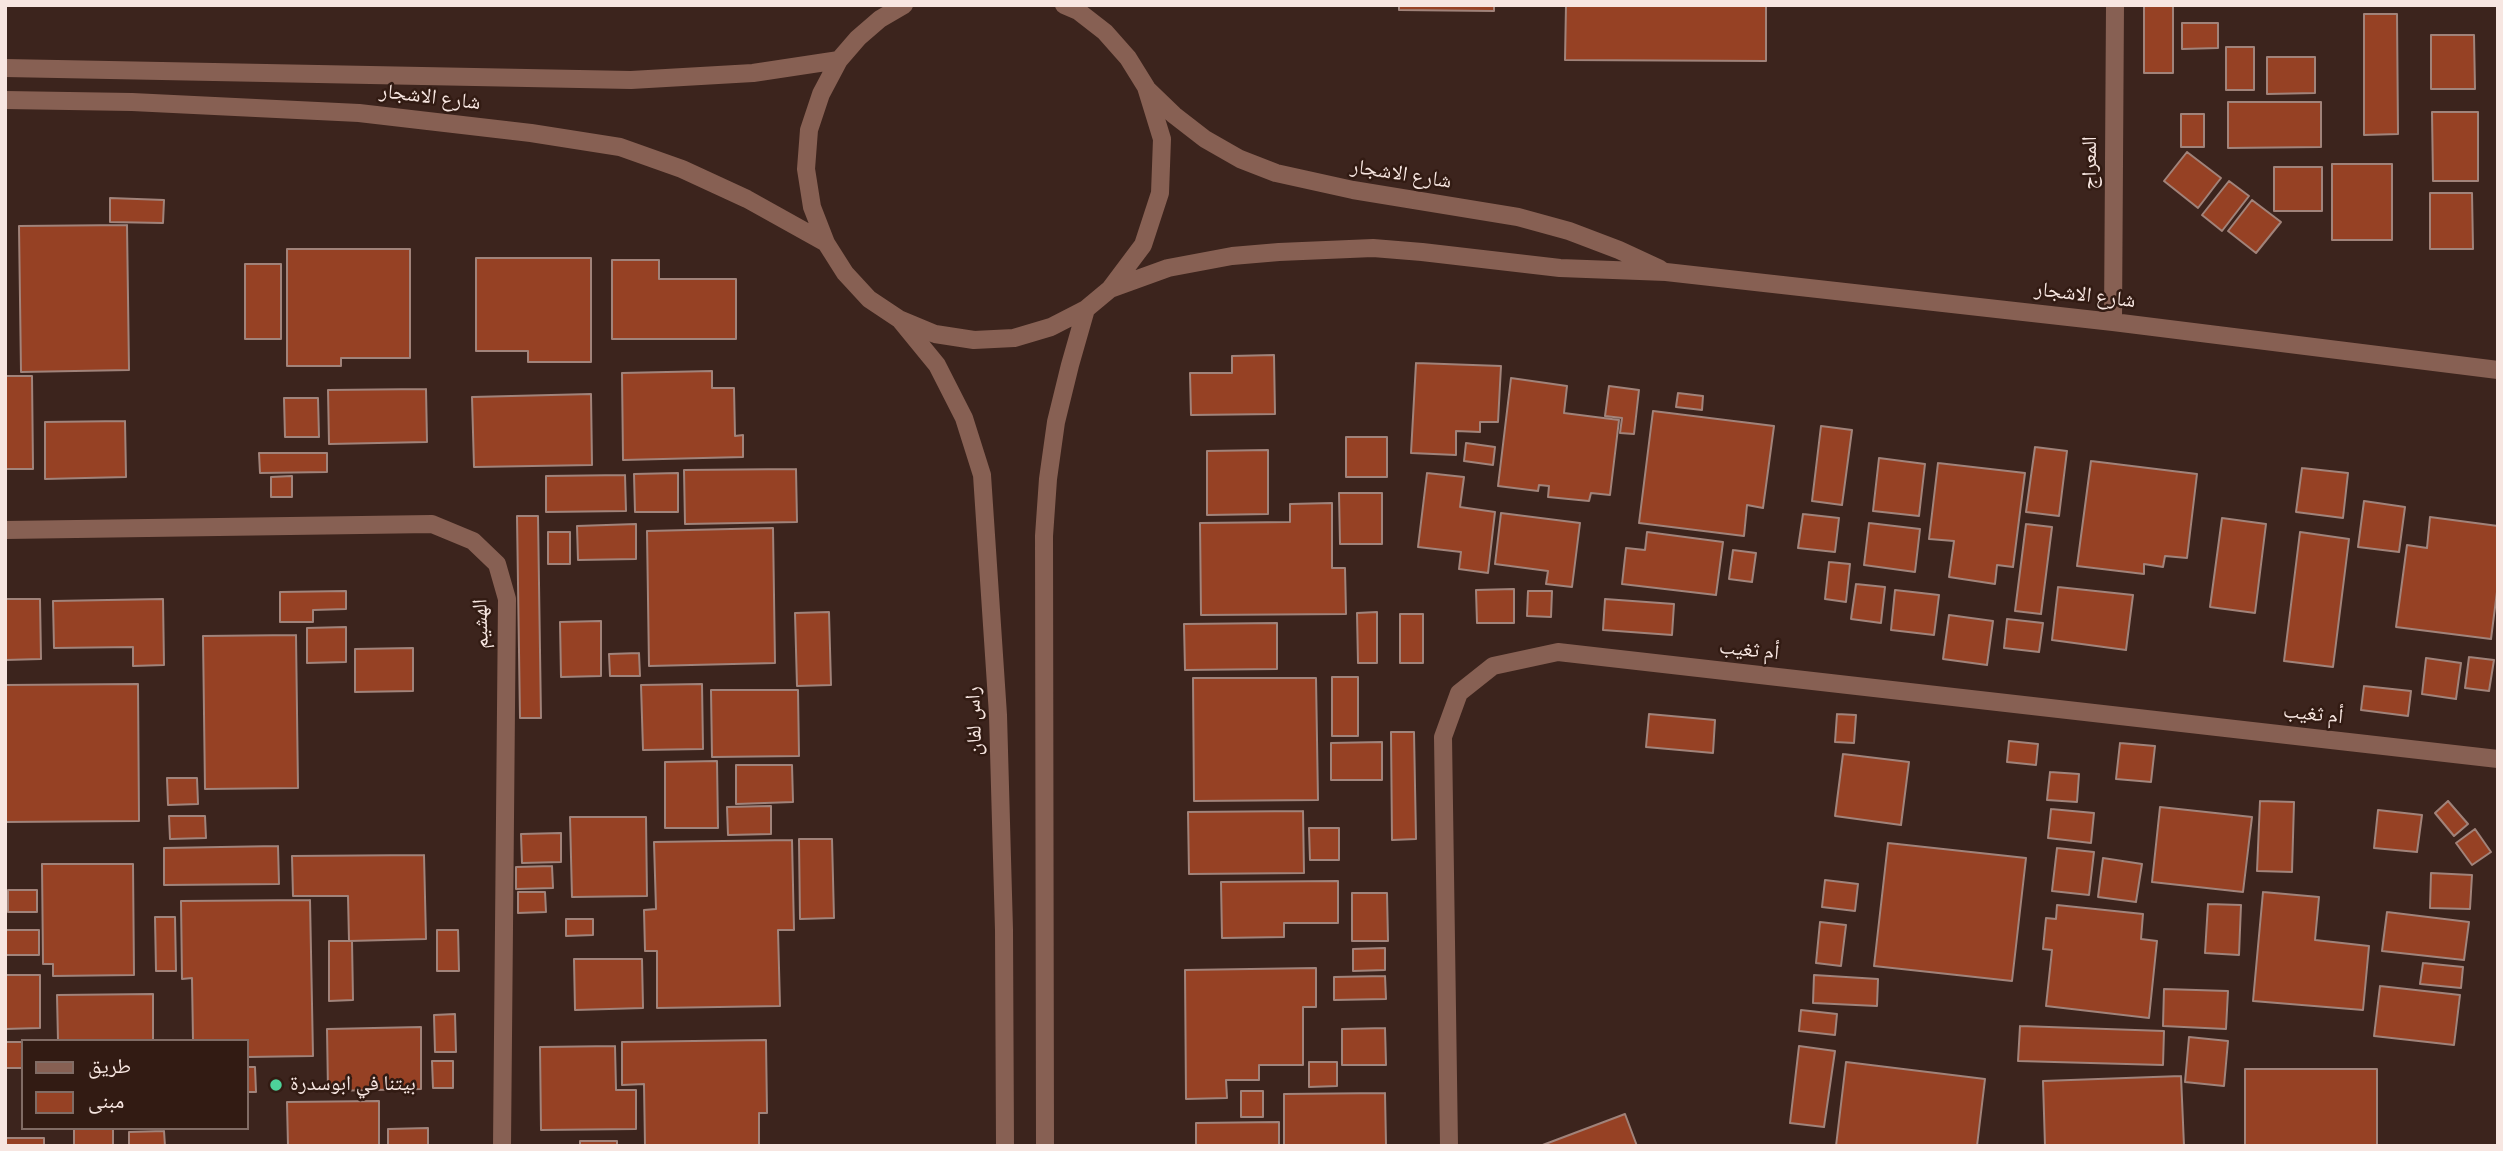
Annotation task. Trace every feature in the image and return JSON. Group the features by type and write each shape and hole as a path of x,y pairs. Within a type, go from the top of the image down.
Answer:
{"street":[{"path":"904,5 858,38 839,60 821,94 809,130 806,169 812,207 826,243 845,273 869,299 899,318 935,334 974,340 1014,338 1051,327 1086,309 1110,289 1143,245 1160,193 1162,139 1146,87 1128,58 1105,32 1072,7"},
{"name":"المعراج","path":"2113,322 2115,5"},
{"name":"شارع الاشجار","path":"5,68 631,80 753,73 839,60"},
{"name":"شارع الاشجار","path":"1146,87 1174,115 1205,139 1240,159 1276,173 1340,188 1518,217 1569,231 1666,272"},
{"name":"شارع الاشجار","path":"5,100 132,102 359,113 620,147 682,169 747,199 826,243"},
{"name":"شارع الاشجار","path":"1110,289 1167,268 1279,251 1335,248 1422,251 1560,268 1666,272 2113,322 2498,370"},
{"path":"1045,1146 1044,536 1056,422 1086,309"},
{"name":"راس لفان","path":"899,318 937,365 964,418 982,475 998,715 1004,930 1005,1146"},
{"name":"الهشيم","path":"5,530 432,524 473,541 497,564 507,599 502,1146"},
{"name":"أم ثغيب","path":"1449,1146 1443,737 1459,693 1493,666 1558,652 2498,759"}],"building":[{"path":"1399,5 1494,5 1494,11 1399,10"},
{"path":"1566,5 1766,5 1766,61 1565,60"},
{"path":"2144,5 2173,5 2173,73 2144,73"},
{"path":"2364,14 2397,14 2398,134 2364,135"},
{"path":"2182,23 2218,23 2218,48 2182,49"},
{"path":"2431,35 2474,35 2475,89 2431,89"},
{"path":"2226,47 2254,47 2254,90 2226,90"},
{"path":"2267,57 2315,57 2315,93 2267,94"},
{"path":"2228,102 2321,102 2321,147 2228,148"},
{"path":"2432,112 2478,112 2478,181 2433,181"},
{"path":"2181,114 2204,114 2204,147 2181,147"},
{"path":"2187,152 2221,178 2198,208 2164,181"},
{"path":"2332,164 2392,164 2392,240 2332,240"},
{"path":"2274,167 2322,167 2322,211 2274,211"},
{"path":"2229,181 2249,196 2222,231 2202,215"},
{"path":"2430,193 2472,193 2473,249 2430,249"},
{"path":"110,198 164,200 163,223 110,222"},
{"path":"2252,200 2281,222 2256,253 2228,231"},
{"path":"127,225 129,370 21,372 19,226"},
{"path":"287,249 410,249 410,358 341,358 341,366 287,366"},
{"path":"476,258 591,258 591,362 528,362 528,351 476,351"},
{"path":"612,260 659,260 659,279 736,279 736,339 612,339"},
{"path":"245,264 281,264 281,339 245,339"},
{"path":"1274,355 1275,414 1191,415 1190,373 1232,373 1232,356"},
{"path":"1416,363 1501,366 1498,422 1480,422 1480,432 1456,431 1456,455 1411,453"},
{"path":"712,371 712,388 734,388 735,436 743,435 743,457 623,460 622,373"},
{"path":"5,376 32,376 33,469 5,469"},
{"path":"1511,378 1567,386 1564,413 1619,420 1610,495 1591,493 1589,501 1548,497 1549,486 1539,485 1538,491 1498,486"},
{"path":"1609,386 1639,390 1634,434 1620,433 1622,418 1605,416"},
{"path":"426,389 427,442 329,444 328,390"},
{"path":"1678,393 1703,396 1702,410 1676,407"},
{"path":"591,394 592,465 474,467 472,397"},
{"path":"284,398 318,398 319,437 285,437"},
{"path":"1653,411 1774,426 1763,508 1747,505 1744,536 1639,523"},
{"path":"125,421 126,477 45,479 45,422"},
{"path":"1821,426 1852,430 1842,505 1812,501"},
{"path":"1346,437 1387,437 1387,477 1346,477"},
{"path":"1466,443 1495,447 1493,465 1464,461"},
{"path":"2035,447 2067,451 2059,516 2026,512"},
{"path":"1268,450 1268,514 1207,515 1207,451"},
{"path":"259,453 327,453 327,472 260,473"},
{"path":"1879,458 1925,464 1919,516 1873,511"},
{"path":"2091,461 2197,474 2187,558 2165,556 2163,567 2144,564 2144,574 2077,566"},
{"path":"1938,463 2025,473 2013,567 1997,565 1995,584 1949,577 1954,541 1929,539"},
{"path":"2302,468 2348,473 2343,518 2296,512"},
{"path":"796,469 797,522 685,524 684,470"},
{"path":"678,473 678,512 635,512 634,474"},
{"path":"1427,473 1464,477 1460,507 1495,512 1488,573 1459,569 1461,552 1418,547"},
{"path":"625,475 626,511 546,512 546,476"},
{"path":"292,476 292,497 271,497 271,477"},
{"path":"1339,493 1382,493 1382,544 1340,544"},
{"path":"2364,501 2405,507 2399,552 2358,547"},
{"path":"1332,503 1332,568 1345,568 1346,614 1201,615 1200,523 1290,522 1290,504"},
{"path":"1501,513 1580,523 1572,587 1546,584 1548,571 1495,564"},
{"path":"1803,514 1839,518 1835,552 1798,548"},
{"path":"517,516 538,516 541,718 520,718"},
{"path":"2430,517 2498,526 2498,584 2491,639 2396,627 2407,545 2427,548"},
{"path":"2222,518 2266,524 2255,613 2210,607"},
{"path":"1869,523 1920,529 1915,572 1864,565"},
{"path":"636,524 636,559 578,560 577,526"},
{"path":"2026,524 2052,527 2041,614 2015,611"},
{"path":"773,528 775,663 649,666 647,531"},
{"path":"548,532 570,532 570,564 548,564"},
{"path":"1647,532 1723,542 1716,595 1622,584 1626,548 1645,550"},
{"path":"2300,532 2349,539 2333,667 2284,661"},
{"path":"1733,550 1756,553 1752,582 1729,579"},
{"path":"1829,562 1850,564 1846,602 1825,599"},
{"path":"1856,584 1885,587 1881,623 1851,619"},
{"path":"2058,587 2133,595 2126,650 2052,640"},
{"path":"1514,589 1514,623 1477,623 1476,590"},
{"path":"1895,590 1939,595 1934,635 1891,630"},
{"path":"346,591 346,609 313,610 313,622 280,622 280,592"},
{"path":"1528,591 1552,591 1551,617 1527,616"},
{"path":"5,599 40,599 41,659 5,660"},
{"path":"163,599 164,665 133,666 133,647 54,648 53,601"},
{"path":"1605,599 1674,604 1672,635 1603,630"},
{"path":"829,612 831,685 797,686 795,613"},
{"path":"1377,612 1377,663 1358,663 1357,613"},
{"path":"1400,614 1423,614 1423,663 1400,663"},
{"path":"1949,615 1993,621 1987,665 1943,659"},
{"path":"2007,619 2043,623 2039,652 2004,648"},
{"path":"601,621 601,676 561,677 560,622"},
{"path":"1277,623 1277,669 1185,670 1184,624"},
{"path":"346,627 346,662 307,663 307,628"},
{"path":"296,635 298,788 205,789 203,636"},
{"path":"413,648 413,691 355,692 355,649"},
{"path":"639,653 640,676 610,676 609,654"},
{"path":"2469,657 2494,660 2489,691 2465,688"},
{"path":"2426,658 2461,663 2456,699 2422,694"},
{"path":"1332,677 1358,677 1358,736 1332,736"},
{"path":"1193,678 1316,678 1318,800 1194,801"},
{"path":"138,684 139,821 5,822 5,685"},
{"path":"702,684 703,749 643,750 641,685"},
{"path":"2364,686 2411,691 2408,716 2361,710"},
{"path":"711,690 798,690 799,756 712,757"},
{"path":"1649,714 1715,720 1713,753 1646,747"},
{"path":"1837,714 1856,715 1854,743 1835,742"},
{"path":"1391,732 1414,732 1416,839 1392,840"},
{"path":"2009,741 2038,744 2036,765 2007,762"},
{"path":"1382,742 1382,780 1331,780 1331,743"},
{"path":"2120,743 2155,746 2151,782 2116,779"},
{"path":"1843,754 1909,762 1901,825 1835,816"},
{"path":"717,761 718,828 665,828 665,762"},
{"path":"736,765 792,765 793,802 736,804"},
{"path":"2050,772 2079,774 2077,802 2047,800"},
{"path":"167,778 197,778 198,804 168,805"},
{"path":"2260,801 2294,802 2292,872 2257,871"},
{"path":"2448,801 2468,824 2454,836 2435,813"},
{"path":"771,806 771,834 728,835 727,807"},
{"path":"2160,807 2252,817 2243,892 2152,882"},
{"path":"2051,809 2094,813 2091,843 2048,838"},
{"path":"2378,810 2422,815 2417,852 2374,848"},
{"path":"1303,811 1304,873 1189,874 1188,812"},
{"path":"169,816 205,816 206,838 170,839"},
{"path":"570,817 646,817 647,896 572,897"},
{"path":"1309,828 1339,828 1339,860 1310,860"},
{"path":"2475,829 2491,852 2472,865 2456,843"},
{"path":"561,833 561,862 522,863 521,834"},
{"path":"799,839 832,839 834,918 800,919"},
{"path":"792,840 794,930 778,930 780,1006 657,1008 657,951 645,951 644,910 656,909 654,842"},
{"path":"1888,843 2026,858 2012,981 1874,966"},
{"path":"278,846 279,884 164,885 164,848"},
{"path":"2057,848 2094,852 2089,895 2052,891"},
{"path":"424,855 426,939 349,941 348,896 293,896 292,856"},
{"path":"2103,858 2142,864 2136,902 2098,897"},
{"path":"42,864 133,864 134,975 53,976 53,964 43,964"},
{"path":"552,866 553,888 516,889 516,867"},
{"path":"2431,873 2472,875 2470,909 2430,908"},
{"path":"1825,880 1858,884 1855,911 1822,907"},
{"path":"1338,881 1338,923 1284,923 1284,937 1222,938 1221,882"},
{"path":"8,890 37,890 37,912 8,912"},
{"path":"518,892 545,892 546,912 518,913"},
{"path":"2263,892 2319,897 2315,940 2369,946 2363,1010 2253,1001"},
{"path":"1352,893 1387,893 1388,941 1352,941"},
{"path":"310,900 313,1056 248,1057 248,1039 193,1039 192,978 182,979 181,901"},
{"path":"2208,904 2241,905 2239,955 2205,953"},
{"path":"2057,905 2143,914 2141,939 2157,941 2149,1018 2046,1006 2052,950 2043,949 2046,918 2056,919"},
{"path":"2387,912 2469,922 2464,960 2382,951"},
{"path":"155,917 175,917 176,971 156,971"},
{"path":"566,919 593,919 593,935 566,936"},
{"path":"1820,922 1846,925 1841,966 1816,963"},
{"path":"6,930 39,930 39,955 6,955"},
{"path":"437,930 458,930 459,971 437,971"},
{"path":"329,941 352,941 353,1000 329,1001"},
{"path":"1385,948 1385,970 1353,971 1353,949"},
{"path":"574,959 642,959 643,1008 575,1010"},
{"path":"2423,963 2463,967 2461,988 2420,984"},
{"path":"1316,968 1316,1007 1303,1007 1303,1065 1259,1065 1259,1080 1226,1080 1227,1098 1186,1099 1185,970"},
{"path":"5,975 40,975 40,1028 5,1029"},
{"path":"1814,975 1878,979 1877,1006 1813,1003"},
{"path":"1385,976 1386,999 1334,1000 1334,977"},
{"path":"2380,986 2460,995 2454,1045 2374,1036"},
{"path":"2164,989 2228,991 2226,1029 2163,1026"},
{"path":"153,994 153,1039 58,1039 57,995"},
{"path":"1801,1010 1837,1014 1835,1035 1799,1031"},
{"path":"455,1014 456,1052 435,1052 434,1015"},
{"path":"2020,1026 2164,1031 2163,1065 2018,1061"},
{"path":"421,1027 421,1089 328,1091 327,1029"},
{"path":"1385,1028 1386,1065 1342,1065 1342,1029"},
{"path":"2189,1037 2228,1041 2224,1086 2185,1082"},
{"path":"766,1040 767,1113 759,1113 759,1146 645,1146 644,1084 622,1085 622,1042"},
{"path":"5,1042 21,1042 21,1068 5,1068"},
{"path":"615,1046 616,1090 636,1090 636,1129 541,1130 540,1047"},
{"path":"1799,1046 1835,1051 1824,1127 1790,1123"},
{"path":"432,1061 453,1061 453,1088 433,1088"},
{"path":"1309,1062 1337,1062 1337,1086 1309,1087"},
{"path":"1846,1062 1985,1079 1977,1146 1836,1146"},
{"path":"248,1067 255,1067 256,1092 248,1092"},
{"path":"2245,1069 2377,1069 2377,1146 2245,1146"},
{"path":"2181,1076 2184,1146 2045,1146 2043,1081"},
{"path":"1241,1091 1263,1091 1263,1117 1241,1117"},
{"path":"1385,1093 1386,1145 1284,1146 1284,1094"},
{"path":"379,1101 379,1146 288,1146 287,1102"},
{"path":"1625,1114 1637,1146 1540,1146"},
{"path":"1279,1122 1279,1146 1196,1146 1196,1123"},
{"path":"428,1128 428,1146 388,1146 388,1129"},
{"path":"74,1130 113,1130 113,1146 74,1146"},
{"path":"164,1131 165,1146 129,1146 129,1132"},
{"path":"5,1138 44,1138 44,1146 5,1146"},
{"path":"580,1141 617,1141 617,1146 580,1146"}],"place":[{"name":"بيتنا في ابوسدرة","path":"276,1085"}]}
